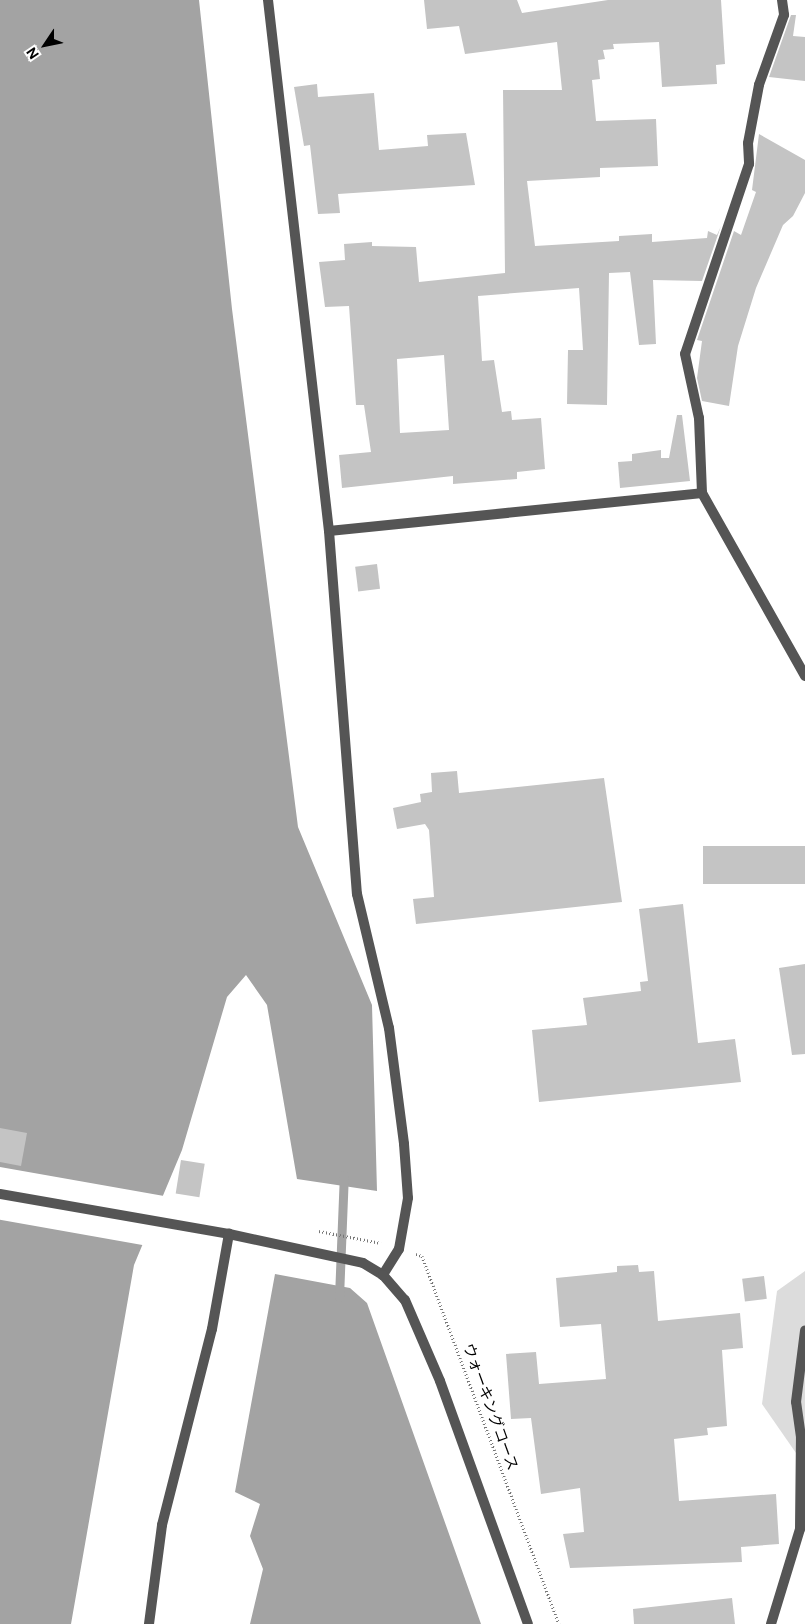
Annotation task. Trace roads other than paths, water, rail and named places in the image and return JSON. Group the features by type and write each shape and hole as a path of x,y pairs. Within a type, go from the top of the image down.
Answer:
{"street":[{"path":"268,0 329,531 357,894 389,1028 404,1144 408,1198 399,1248 383,1275"},
{"path":"782,0 784,15 759,85 748,143 749,164 685,354 699,418 702,493 805,676"},
{"path":"329,531 702,493"},
{"path":"0,1194 182,1225 273,1243 363,1263 383,1275 405,1300 440,1381 528,1624"},
{"path":"149,1624 162,1525 212,1329 229,1234"},
{"path":"772,1624 800,1529 801,1437 796,1402 805,1331"}],"waterway":[{"path":"339,1297 344,1175"}]}
